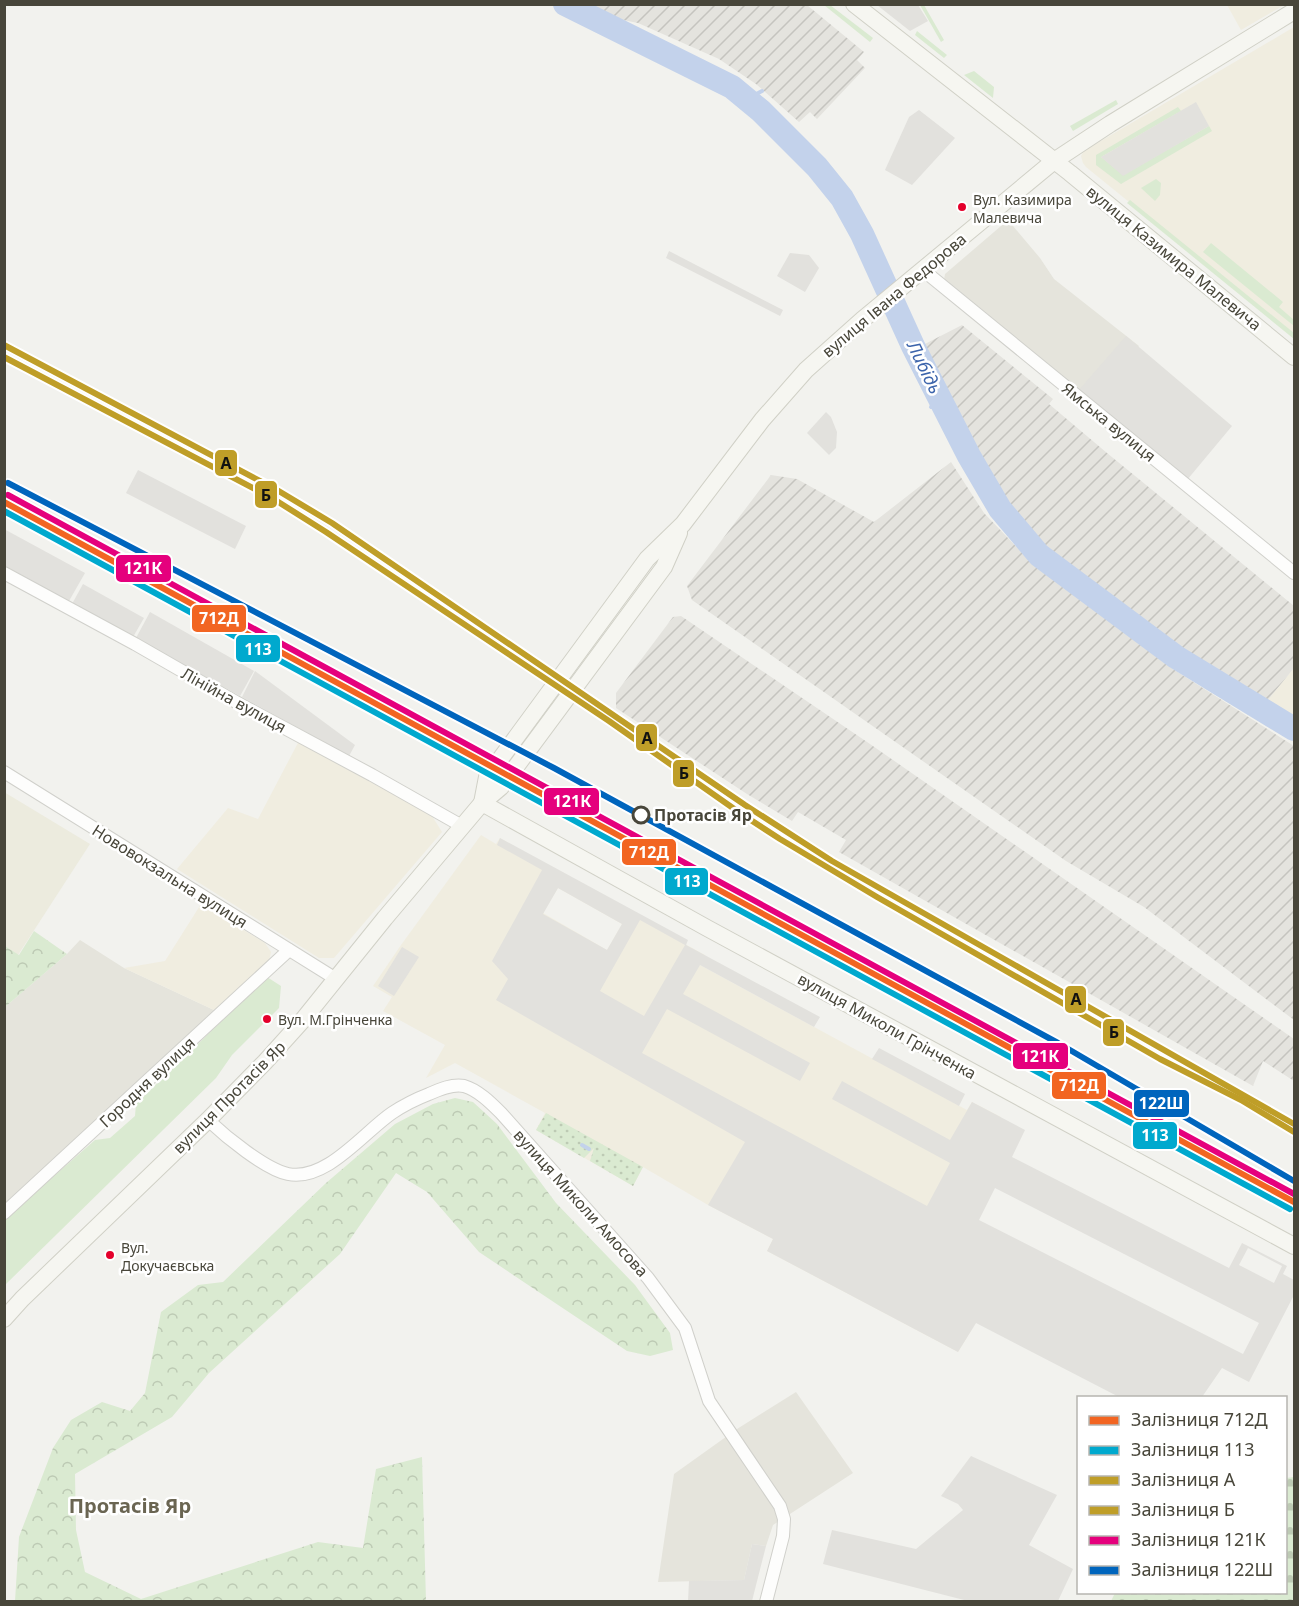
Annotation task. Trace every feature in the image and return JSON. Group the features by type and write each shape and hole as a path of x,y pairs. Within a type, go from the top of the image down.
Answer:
{"main road":[{"name":"вулиця Казимира Малевича","path":"854,4 1054,161 1294,357"},
{"name":"вулиця Івана Федорова","path":"482,803 494,782 647,559 683,524 762,420 806,370 862,320 1054,161 1294,11"},
{"name":"вулиця Протасів Яр","path":"4,1319 208,1120 302,1021 482,803"},
{"name":"вулиця Миколи Грінченка","path":"482,803 707,928 1294,1246"}],"street":[{"name":"Ямська вулиця","path":"924,270 1294,573"},
{"name":"Лінійна вулиця","path":"4,573 462,826"},
{"name":"Нововокзальна вулиця","path":"4,772 336,980"},
{"name":"Городня вулиця","path":"4,1213 289,950"},
{"name":"вулиця Миколи Амосова","path":"208,1120 226,1136 274,1168 289,1174 306,1174 320,1169 342,1154 390,1113 410,1102 451,1086 465,1087 483,1096 501,1113 648,1278 685,1329 709,1401 780,1506 784,1519 783,1536 766,1602"}],"shaded area":[{"path":"592,5 807,5 864,52 857,60 865,68 817,119 810,112 799,122 756,84 719,59 638,23 618,19"},
{"path":"877,5 918,5 928,21 910,31"},
{"path":"1227,5 1284,5 1241,30"},
{"path":"1294,27 1294,336 1086,167 1081,156 1084,151"},
{"path":"1196,102 1209,126 1123,176 1101,157"},
{"path":"919,110 955,138 912,185 885,170 909,117"},
{"path":"1008,220 1040,258 1054,279 1139,346 1093,406 944,280 945,274"},
{"path":"669,251 783,310 780,316 666,258"},
{"path":"790,253 809,255 819,268 805,292 777,276"},
{"path":"962,325 1053,399 1049,404 1294,606 1294,668 1267,701 1180,649 1043,548 1008,506 972,445 923,345"},
{"path":"1126,336 1232,426 1187,480 1078,391"},
{"path":"826,412 831,417 837,432 836,448 829,455 807,433"},
{"path":"951,462 984,513 1031,562 1173,669 1294,746 1294,1020 1144,907 1066,861 692,600 687,586 771,475 797,479 874,522"},
{"path":"138,470 246,526 235,549 126,493"},
{"path":"4,529 85,573 69,601 5,566"},
{"path":"83,584 144,618 133,637 72,604"},
{"path":"150,612 254,671 240,696 136,638"},
{"path":"681,616 870,744 1294,1039 1294,1081 1263,1061 1253,1086 839,852 846,840 798,812 792,821 616,708 616,693 673,617"},
{"path":"1294,668 1294,721 1267,701"},
{"path":"255,671 355,745 349,756 242,697"},
{"path":"300,739 432,816 442,832 334,958 319,958 177,869 228,808 258,819"},
{"path":"4,792 90,844 18,955 5,946"},
{"path":"481,835 496,844 500,838 705,955 700,965 967,1110 972,1102 1001,1117 938,1221 999,1285 958,1352 767,1251 773,1239 643,1167 633,1186 536,1130 545,1113 455,1063 426,1078 445,1045 383,1011 392,997 373,986","holes":["558,888 622,924 607,950 543,913"]},
{"path":"500,838 688,940 686,945 820,1017 814,1027 700,965 683,994 810,1063 800,1081 667,1009 642,1053 927,1206 950,1163 832,1099 842,1081 950,1140 972,1102 1025,1130 1012,1157 1229,1268 1242,1243 1287,1266 1283,1274 1294,1280 1294,1295 1249,1382 1222,1368 1203,1396 1117,1396 976,1323 958,1352 767,1251 773,1239 708,1205 745,1142 496,1000 508,979 492,961 542,870 497,845","holes":["558,888 622,924 607,950 543,914","640,920 685,945 644,1016 600,991","995,1188 1259,1323 1243,1354 979,1220","1248,1248 1282,1266 1274,1283 1239,1265"]},
{"path":"201,904 265,943 271,952 269,961 214,1010 124,968 165,961"},
{"path":"80,940 124,968 214,1010 5,1205 5,1007"},
{"path":"402,947 419,957 394,996 378,986"},
{"path":"879,1048 965,1094 959,1106 872,1059"},
{"path":"796,1392 853,1473 773,1525 766,1546 752,1544 744,1580 658,1582 674,1474 737,1429"},
{"path":"971,1456 1057,1495 1029,1545 1073,1569 1058,1601 968,1601 823,1564 832,1530 916,1549 963,1510 958,1504 941,1496"},
{"path":"752,1544 766,1546 752,1601 688,1601 689,1581 744,1580"}],"green space":[{"path":"824,5 830,5 873,38 870,42"},
{"path":"920,5 924,5 944,40 941,42"},
{"path":"917,31 947,55 944,58 915,35"},
{"path":"974,71 994,87 993,98 964,75"},
{"path":"1116,100 1118,104 1073,131 1070,126"},
{"path":"1178,107 1181,111 1101,157 1123,175 1209,126 1212,131 1121,184 1096,165 1096,155"},
{"path":"1156,179 1161,183 1160,195 1155,201 1141,188"},
{"path":"1130,200 1294,333 1294,339 1127,203"},
{"path":"1211,243 1283,302 1279,307 1294,320 1294,326 1203,252"},
{"path":"34,931 67,954 5,1007 5,946 19,955"},
{"path":"267,977 281,986 279,1008 232,1055 216,1078 5,1285 5,1219 95,1140 110,1138 135,1116 136,1104"},
{"path":"455,1098 473,1102 497,1124 556,1203 635,1285 670,1333 673,1350 650,1356 627,1351 479,1252 427,1192 396,1173 340,1254 209,1373 172,1417 75,1474 76,1530 85,1572 141,1599 318,1542 363,1548 376,1469 422,1457 426,1601 15,1601 19,1537 53,1448 71,1420 102,1402 130,1411 145,1393 161,1312 198,1285 223,1282 326,1183 395,1124 433,1104"},
{"path":"546,1113 643,1167 633,1186 590,1161 594,1148 584,1158 536,1130"},
{"path":"1294,1477 1294,1601 1111,1601 1114,1594 1287,1594 1287,1478"}],"waterway":[{"name":"Либідь","path":"565,4 732,87 761,111 817,167 842,198 862,234 913,346 969,456 1000,509 1039,555 1176,657 1294,729"},
{"path":"747,99 762,91"},
{"name":"Протасів Яр","path":"931,407 939,397"},
{"path":"582,1145 589,1149"}],"rail line":[{"name":"A","path":"4,345 277,490 332,523 745,805 832,861 1294,1124"},
{"name":"Б","path":"4,357 272,498 609,721 780,839 1160,1059 1241,1100 1294,1132"},
{"name":"122Ш","path":"8,483 554,768 1058,1043 1294,1181"},
{"name":"121К","path":"8,495 1294,1194"},
{"name":"712Д","path":"4,502 1294,1202"},
{"name":"113","path":"4,511 1290,1209"}],"place":[{"name":"Вул. Казимира Малевича","path":"962,207"},
{"name":"Протасів Яр","path":"641,815"},
{"name":"Вул. М.Грінченка","path":"267,1019"},
{"name":"Вул. Докучаєвська","path":"110,1255"}],"district":[{"name":"Протасів Яр","path":"130,1505"}]}
